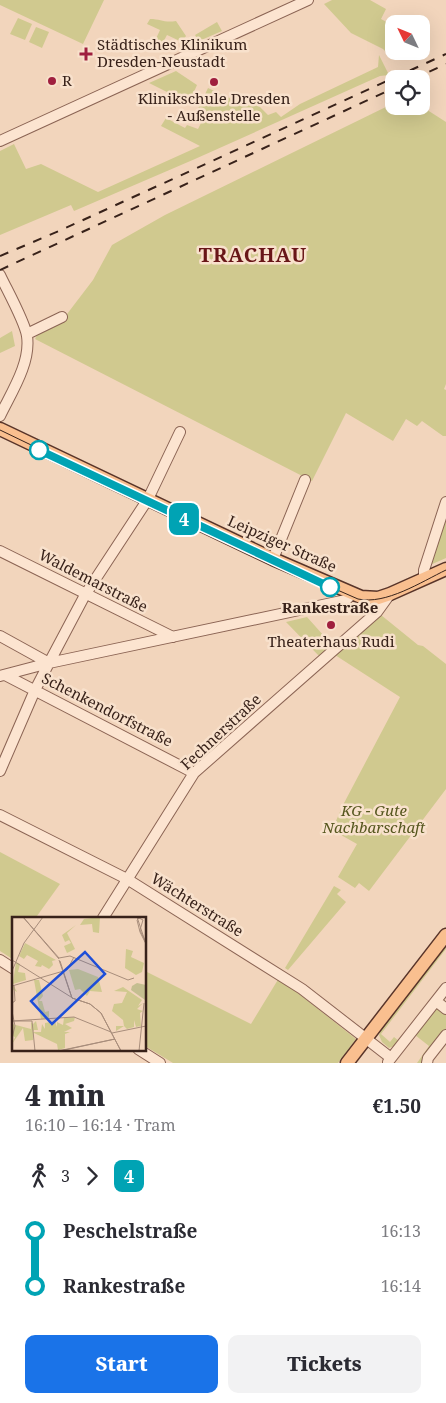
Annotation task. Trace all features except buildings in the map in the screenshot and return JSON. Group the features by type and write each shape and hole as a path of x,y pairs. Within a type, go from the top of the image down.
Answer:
{"main road":[{"name":"Leipziger Straße","path":"0,429 273,559 352,594 370,598 390,594 446,569"},
{"path":"347,1063 446,935"}],"street":[{"path":"0,141 308,0"},
{"path":"0,276 27,334 28,347 24,365 0,416"},
{"path":"27,334 62,317"},
{"path":"0,771 49,662 85,595 148,500 180,432"},
{"path":"273,559 305,480"},
{"path":"424,579 424,570 446,502"},
{"name":"Waldemarstraße","path":"0,551 173,638"},
{"path":"2,675 49,662 173,638 346,600 352,594"},
{"name":"Fechnerstraße","path":"104,917 194,772 377,612 390,594"},
{"path":"0,636 49,662"},
{"name":"Schenkendorfstraße","path":"2,675 194,772"},
{"name":"Wächterstraße","path":"0,815 127,879 302,989 366,1038 389,1060"},
{"path":"0,960 12,968"},
{"path":"389,1060 446,988"},
{"path":"436,1001 446,1010"},
{"path":"427,1063 428,1058 445,1037"},
{"path":"140,1050 160,1063"}],"green space":[{"path":"0,0 104,0 83,44 0,5"},
{"path":"332,0 370,0 386,9 381,19 385,21 385,51 351,33 324,4"},
{"path":"18,18 32,24 25,40 10,34"},
{"path":"150,19 168,22 176,21 186,36 182,42 167,35 161,46 154,43 160,30 147,24"},
{"path":"217,22 222,31 199,41 195,35"},
{"path":"36,27 49,32 42,48 29,42"},
{"path":"379,55 386,70 385,75 74,211 71,205 0,235 0,151 14,144 26,169 41,164 98,192 200,146 161,126 166,118 185,128 187,125 198,129 205,115 197,111 208,88 240,103 251,98 268,115 276,112 281,117 300,104 378,67"},
{"path":"176,71 197,85 189,103 149,83"},
{"path":"385,107 385,115 430,115 430,112 446,122 446,384 444,389 446,390 446,436 443,436 422,421 417,426 406,419 393,441 346,413 312,481 35,339 37,335 63,322 64,318 93,280 112,245 165,215"},
{"path":"12,331 15,346 0,353 0,338"},
{"path":"446,517 446,558 430,565 429,563"},
{"name":"KG - Gute Nachbarschaft","path":"381,615 418,645 423,646 446,664 446,789 369,891 359,883 355,888 338,877 357,844 332,830 343,805 400,697 335,655"},
{"path":"307,617 324,636 320,640 328,648 319,656 286,622"},
{"path":"0,852 60,884 37,916 38,917 12,917 12,959 0,951"},
{"path":"334,886 341,890 337,894 346,902 288,970 285,968"},
{"path":"446,945 446,949 381,1034 390,1042 394,1037 399,1041 389,1048 382,1042 379,1035 381,1030"},
{"path":"146,972 251,1024 279,978 356,1039 338,1063 173,1063 146,1047"},
{"path":"438,1007 446,1013 446,1033 421,1063 417,1063 429,1046 415,1035"}],"tram line":[{"path":"0,430 278,564 358,599 369,600 392,596 446,570"},
{"name":"4","path":"39,450 330,587"}],"railway":[{"path":"0,256 59,231 446,54"},
{"path":"430,71 446,64"},
{"path":"0,270 385,92"}],"place":[{"name":"Städtisches Klinikum Dresden-Neustadt","path":"86,54"},
{"name":"R","path":"52,81"},
{"name":"Klinikschule Dresden - Außenstelle","path":"214,82"},
{"name":"Rankestraße","path":"330,587"},
{"name":"Theaterhaus Rudi","path":"331,625"}],"district":[{"name":"TRACHAU","path":"253,255"}]}
